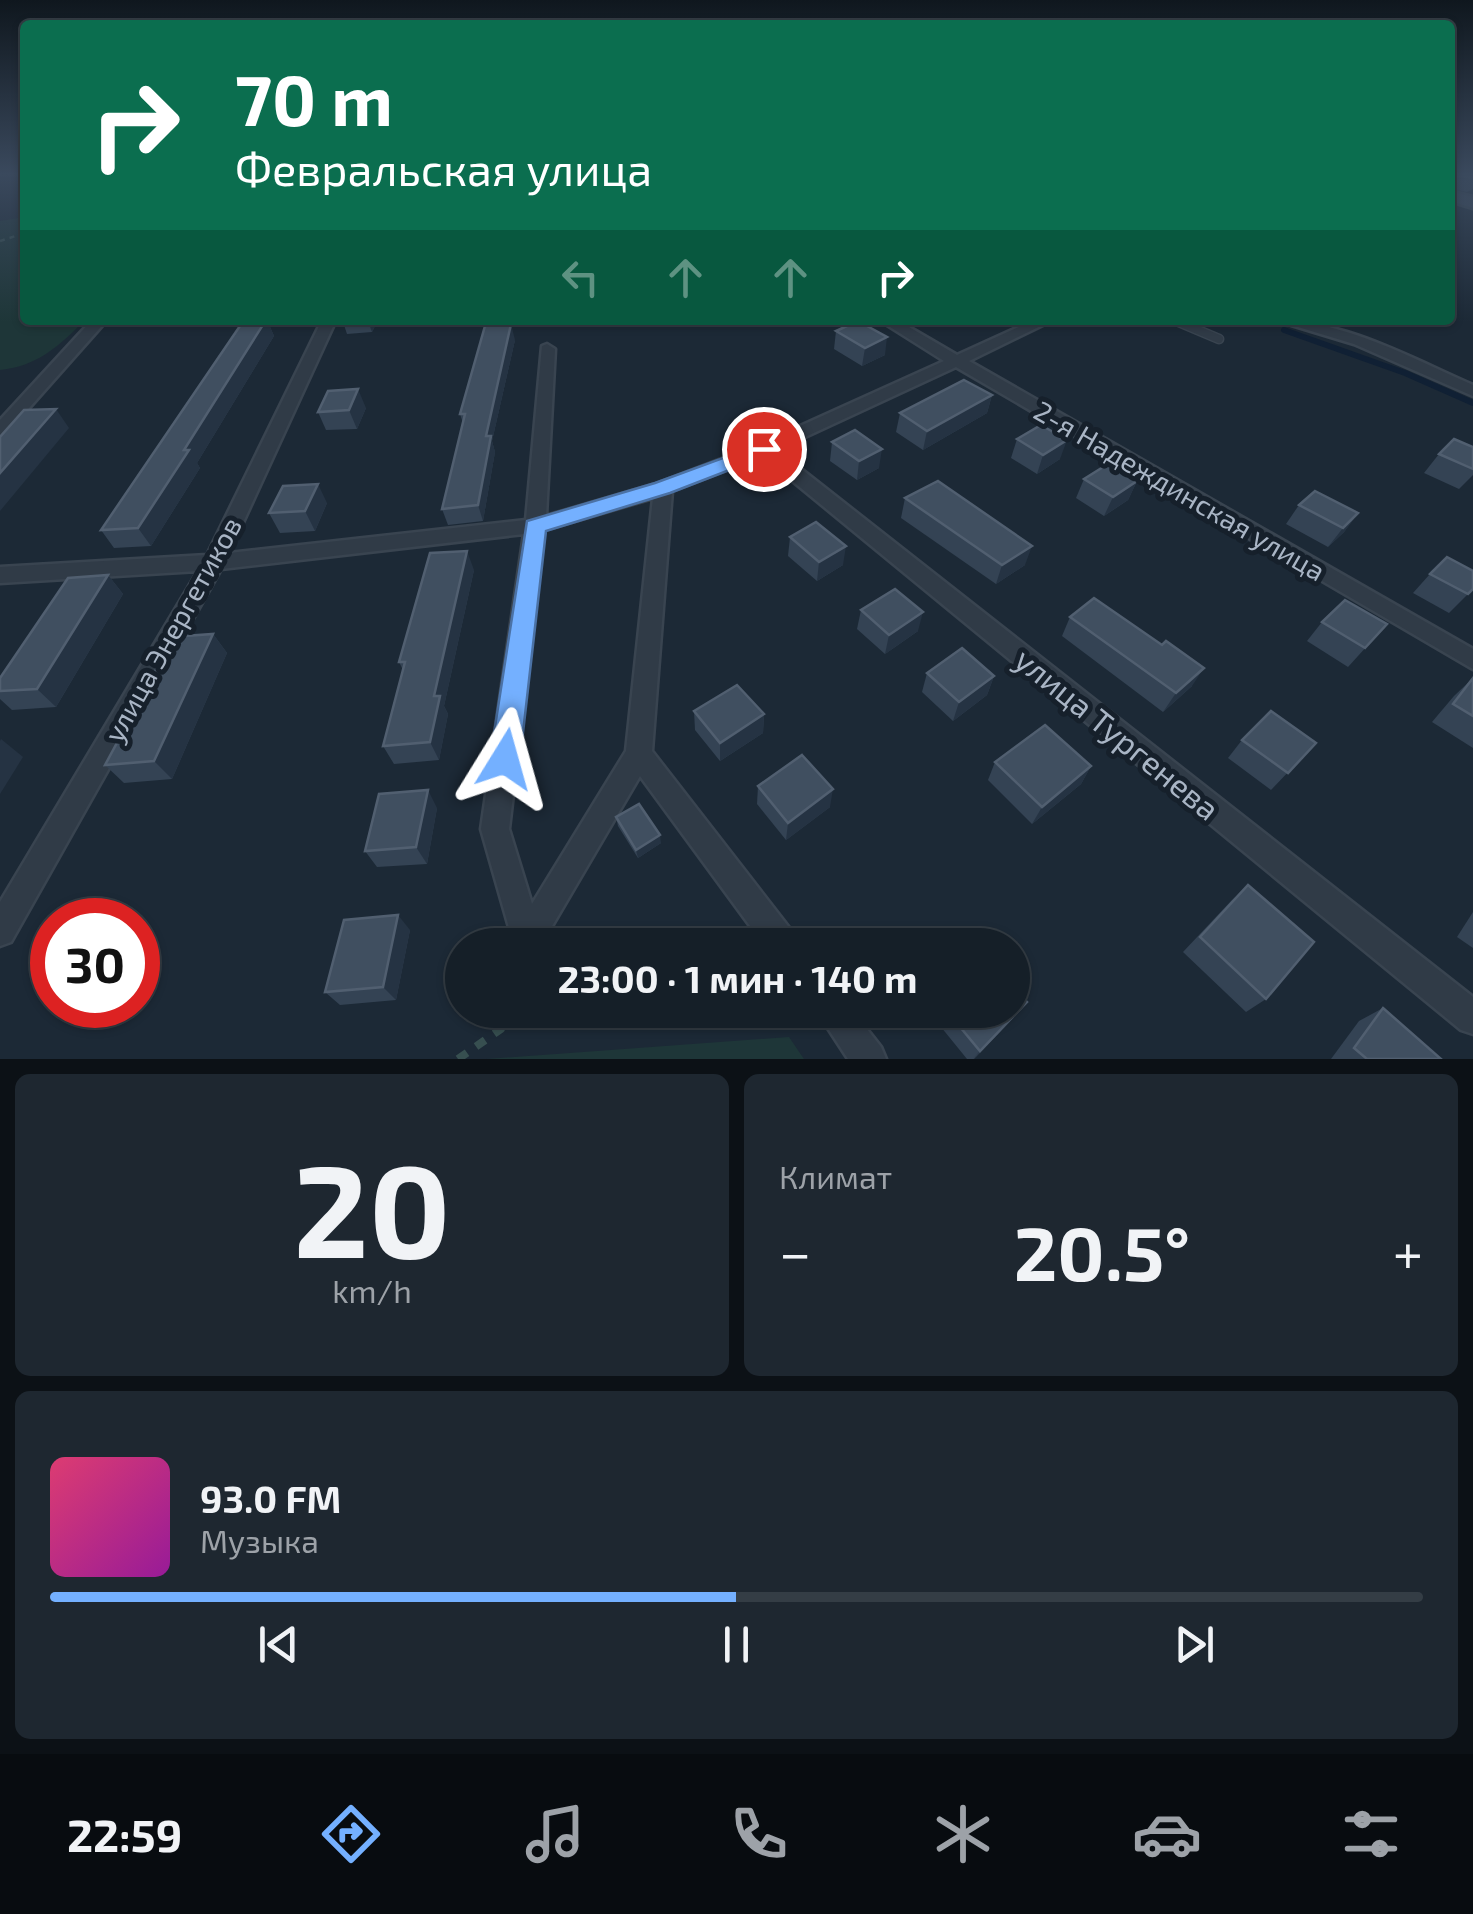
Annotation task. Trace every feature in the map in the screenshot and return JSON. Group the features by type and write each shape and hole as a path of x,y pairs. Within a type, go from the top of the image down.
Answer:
{"street":[{"path":"0,430 95,325"},
{"name":"улица Энергетиков","path":"0,931 214,562 328,325"},
{"name":"2-я Надеждинская улица","path":"895,325 1473,660"},
{"path":"0,575 214,562 535,526 663,488 764,449 1036,325"},
{"path":"1300,325 1359,342 1473,391"},
{"path":"547,350 535,526 495,829 528,939 639,754 663,488"},
{"name":"улица Тургенева","path":"764,449 1473,1018"},
{"path":"639,754 770,928"},
{"path":"846,1028 869,1059"}],"lane":[{"path":"1186,325 1218,339"}],"path":[{"path":"458,1059 501,1028"}],"green space":[{"path":"0,223 20,223 20,325 80,325 47,353 26,364 0,370"},
{"path":"789,1037 804,1059 486,1059"}],"building":[{"path":"241,325 263,325 138,528 101,530"},
{"path":"511,325 486,436 491,436 478,505 442,509 465,414 460,414 485,326"},
{"path":"849,325 865,325 887,337 865,348 836,331"},
{"path":"964,380 992,395 927,431 900,413"},
{"path":"358,389 349,410 318,412 328,391"},
{"path":"56,409 0,473 0,437 24,410"},
{"path":"1041,425 1067,440 1043,455 1017,439"},
{"path":"855,430 882,449 859,461 832,442"},
{"path":"1454,439 1473,447 1473,469 1439,454"},
{"path":"1108,464 1137,481 1113,497 1084,479"},
{"path":"938,481 1032,546 1002,565 905,498"},
{"path":"318,484 305,511 269,513 283,486"},
{"path":"1315,491 1358,513 1343,528 1299,505"},
{"path":"816,522 846,546 819,562 790,537"},
{"path":"467,551 434,696 440,696 430,742 383,746 405,662 399,662 430,553"},
{"path":"1447,557 1473,571 1473,589 1468,594 1430,574"},
{"path":"108,575 37,689 0,691 0,678 68,578"},
{"path":"895,589 923,612 889,635 861,610"},
{"path":"1094,598 1162,645 1166,641 1204,668 1176,693 1070,617"},
{"path":"1345,600 1387,624 1365,648 1322,622"},
{"path":"213,634 154,761 105,765 171,637"},
{"path":"962,648 994,676 959,702 927,673"},
{"path":"1473,678 1473,716 1453,704"},
{"path":"737,685 764,714 720,743 694,711"},
{"path":"1271,711 1316,743 1288,773 1242,740"},
{"path":"1045,725 1091,766 1042,807 995,762"},
{"path":"802,755 833,789 788,823 758,786"},
{"path":"428,790 416,847 365,851 379,794"},
{"path":"639,804 660,835 636,850 616,817"},
{"path":"1248,885 1314,942 1266,999 1200,937"},
{"path":"398,915 383,987 325,992 344,920"},
{"path":"1383,1008 1441,1059 1367,1059 1354,1048"},
{"path":"961,1028 1002,1028 980,1051"}],"waterway":[{"path":"1284,330 1405,373 1473,403"}],"route":[{"path":"505,759 535,526 663,488 764,449"}]}
